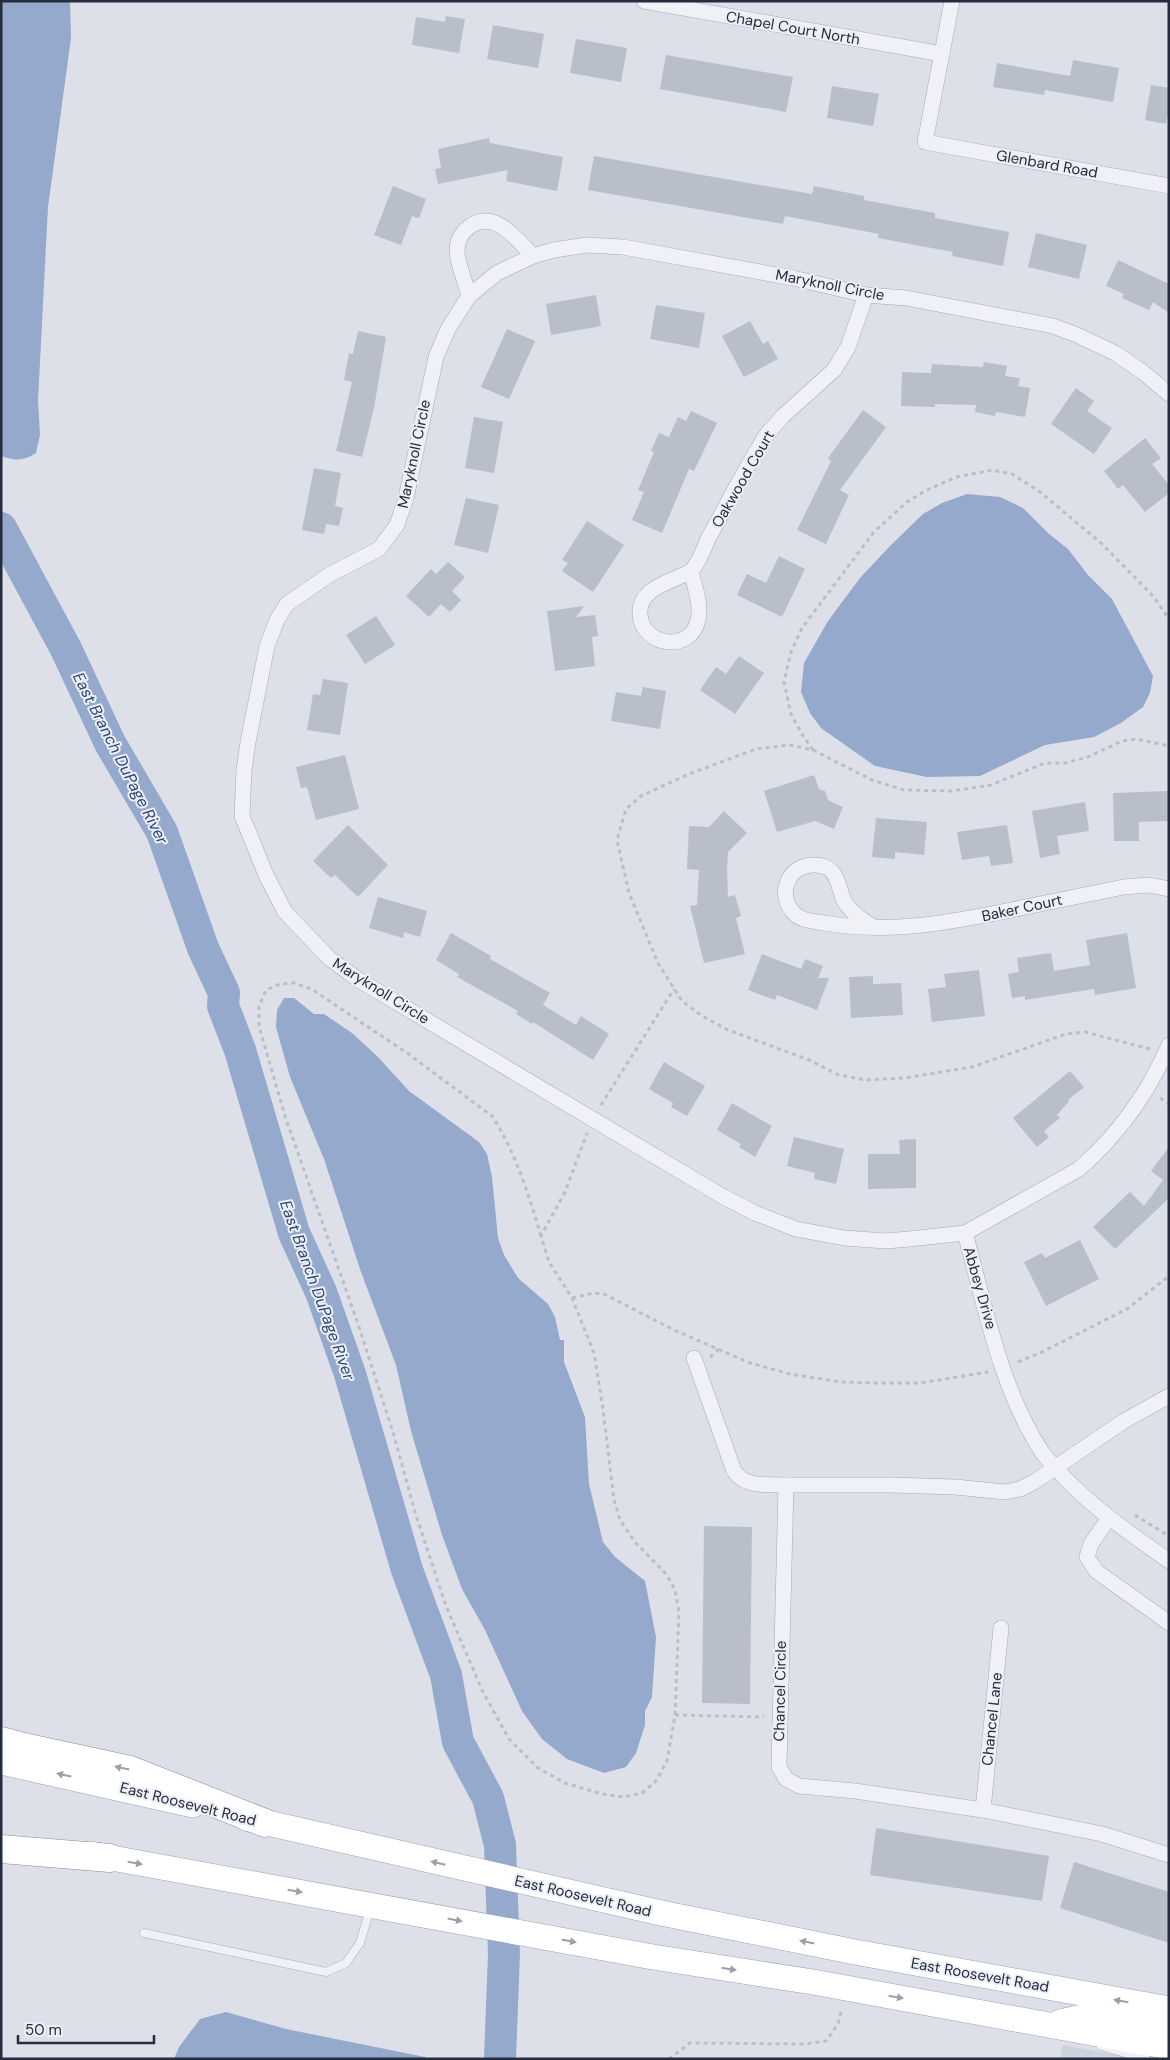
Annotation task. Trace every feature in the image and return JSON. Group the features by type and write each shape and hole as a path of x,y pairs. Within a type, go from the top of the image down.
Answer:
{"highway":[{"path":"1,1741 130,1770 265,1823"},
{"path":"1,1848 110,1858"}],"main road":[{"name":"East Roosevelt Road","path":"1,1762 146,1793 265,1823 661,1913 855,1952 1169,2009"},
{"path":"1,1837 653,1957 964,2010 1057,2031 1169,2047"},
{"path":"848,1989 855,1952"},
{"path":"1057,2031 1092,2015 1169,2027"}],"street":[{"name":"Chapel Court North","path":"644,1 942,54"},
{"path":"942,54 952,1"},
{"name":"Glenbard Road","path":"942,54 925,142 1169,186"},
{"path":"468,296 457,254 462,234 469,227 488,221 498,224 506,229 533,256"},
{"name":"Maryknoll Circle","path":"965,1233 886,1241 844,1238 796,1228 755,1213 722,1196 359,980 324,954 285,912 266,875 242,816 244,770 248,742 267,646 277,620 287,604 329,575 378,549 397,525 406,498 436,357 448,329 468,296 497,273 533,256 570,247 615,246 793,278 866,295 906,298 1053,326 1078,335 1115,353 1144,372 1169,394"},
{"name":"Oakwood Court","path":"691,571 767,434 783,416 834,370 848,348 866,295"},
{"path":"691,571 699,610 695,629 680,641 670,643 652,637 645,630 641,621 640,611 642,602 648,593 656,587 691,571"},
{"name":"Baker Court","path":"875,928 855,915 845,902 838,881 833,873 826,868 817,865 799,869 787,882 785,900 795,915 803,920 839,926 875,928 921,927 1123,887 1149,885 1169,888"},
{"name":"Abbey Drive","path":"1169,1045 1156,1074 1138,1104 1115,1134 1094,1156 1079,1169 965,1233 1003,1367 1022,1414 1042,1453 1081,1495 1109,1518 1169,1561"},
{"path":"694,1358 734,1471 738,1477 750,1484 955,1486 1004,1492 1020,1489 1034,1482 1124,1421 1169,1396"},
{"name":"Chancel Circle","path":"786,1485 779,1717 779,1766 781,1774 792,1784 799,1786 855,1791 983,1810 1102,1834 1169,1855"},
{"path":"1109,1518 1091,1544 1087,1557 1096,1571 1169,1623"},
{"name":"Chancel Lane","path":"983,1810 1002,1628"}],"lane":[{"path":"144,1933 326,1972 346,1963 360,1943 371,1904"},
{"path":"1094,2045 1146,2059"}],"path":[{"path":"813,750 801,733 792,714 784,682 790,652 802,628 874,532 907,502 925,490 956,477 992,470 1012,474 1040,492 1101,543 1153,596 1169,619"},
{"path":"295,983 313,990 407,1053 492,1116 502,1130 531,1202 549,1262 572,1298 594,1353 614,1500 620,1520 635,1542 668,1575 675,1590 679,1612 675,1715 666,1761 656,1781 642,1794 624,1796 602,1794 565,1783 538,1768 509,1739 482,1690 446,1606 415,1512 393,1432 361,1333 285,1116 259,1026 259,1007 266,990 280,984 295,983"},
{"path":"572,1298 593,1293 604,1294 674,1330 750,1363 790,1374 841,1382 920,1383 982,1374 1040,1353 1127,1309 1169,1276"},
{"path":"675,1715 779,1717"},
{"path":"668,2059 690,2043 805,2044 826,2041 838,2024 848,1989"}],"shaded area":[{"path":"1063,2045 1138,2059 1060,2059"}],"water":[{"path":"1,1 70,1 71,38 48,207 38,401 40,435 36,453 27,458 19,459 1,456"},
{"path":"967,494 1000,497 1023,508 1049,534 1068,549 1088,575 1112,599 1153,676 1150,693 1143,707 1121,723 1094,737 1045,745 980,776 927,777 875,766 821,728 810,713 801,692 804,663 828,621 860,578 891,545 923,514 942,503"},
{"path":"284,998 294,998 314,1014 324,1014 352,1033 378,1057 409,1091 479,1142 487,1154 492,1177 498,1238 504,1255 518,1278 548,1304 555,1317 560,1340 564,1340 564,1362 585,1417 589,1484 603,1542 615,1557 645,1581 656,1637 652,1697 645,1711 645,1725 636,1753 626,1767 604,1773 567,1759 542,1739 522,1711 485,1630 462,1589 442,1535 411,1431 396,1365 361,1272 324,1159 290,1077 276,1027 277,1010"},
{"path":"226,2012 286,2029 425,2057 427,2059 174,2059 179,2047 200,2019"}],"building":[{"path":"446,16 465,19 459,53 412,45 416,17 445,22"},
{"path":"493,25 544,34 538,68 487,59"},
{"path":"576,39 627,48 621,82 570,73"},
{"path":"666,55 793,77 786,112 660,89"},
{"path":"1073,60 1119,68 1113,102 1045,90 1044,95 993,87 997,63 1070,76"},
{"path":"1151,85 1169,88 1169,117 1167,117 1166,124 1145,120"},
{"path":"832,86 879,94 873,126 827,118"},
{"path":"489,138 490,143 563,157 557,191 506,181 508,170 438,184 435,169 441,168 438,149"},
{"path":"594,156 812,194 814,186 864,196 864,200 935,213 935,218 1009,232 1003,266 952,256 953,252 878,238 879,234 785,216 783,224 588,190"},
{"path":"393,186 426,199 419,218 412,216 401,245 374,235"},
{"path":"1036,233 1087,245 1079,279 1028,267"},
{"path":"1118,260 1169,284 1169,313 1153,302 1149,310 1122,298 1124,294 1106,286"},
{"path":"596,295 601,326 551,335 546,304"},
{"path":"656,305 705,313 699,348 650,339"},
{"path":"750,321 763,344 768,341 778,359 744,377 722,336"},
{"path":"507,329 535,341 509,399 481,387"},
{"path":"358,331 386,337 374,408 362,457 336,451 352,382 344,380 349,353 353,354"},
{"path":"984,362 1007,366 1005,376 1020,378 1018,386 1030,388 1025,417 996,412 995,416 975,412 976,405 935,404 935,407 901,406 902,372 931,373 932,364 983,367"},
{"path":"1076,388 1094,401 1087,411 1112,428 1094,454 1051,424"},
{"path":"863,410 886,427 840,490 849,495 826,544 797,530 831,461 828,458"},
{"path":"691,411 717,423 694,471 689,469 662,533 632,520 644,492 638,490 654,452 651,451 659,433 669,437 678,417 686,421"},
{"path":"474,417 503,422 494,473 465,468"},
{"path":"1145,438 1161,458 1152,464 1169,485 1169,493 1145,512 1123,485 1118,489 1104,471"},
{"path":"314,468 341,473 335,506 343,508 339,526 326,524 324,534 302,530"},
{"path":"466,498 499,505 488,553 454,545"},
{"path":"587,521 624,545 593,592 562,571 568,563 562,560"},
{"path":"779,556 805,569 782,617 737,595 747,574 766,583"},
{"path":"448,562 465,577 452,591 461,600 450,612 441,604 429,617 406,596 431,569 436,574"},
{"path":"584,606 576,617 595,615 598,636 592,637 595,666 555,671 547,611"},
{"path":"376,616 395,645 365,664 346,635"},
{"path":"739,656 764,673 735,714 700,690 716,667 726,674"},
{"path":"323,679 348,683 340,735 307,730 313,694 320,695"},
{"path":"643,687 666,691 660,729 611,721 616,692 641,696"},
{"path":"345,755 359,809 316,820 307,787 301,788 296,767"},
{"path":"814,775 819,789 825,791 828,800 843,807 834,829 815,821 777,832 764,791"},
{"path":"1168,791 1168,821 1139,822 1139,841 1114,841 1113,793"},
{"path":"1085,802 1089,831 1057,836 1060,854 1040,858 1032,811"},
{"path":"724,811 747,833 728,852 727,869 728,897 735,895 741,916 736,918 745,954 704,963 690,906 697,905 699,870 687,869 689,826 709,827"},
{"path":"876,818 927,822 924,855 895,852 895,859 872,857"},
{"path":"348,825 388,865 358,897 335,875 331,878 313,861"},
{"path":"1007,825 1013,863 991,866 989,856 962,860 957,832"},
{"path":"378,897 427,911 420,937 404,932 403,938 369,928"},
{"path":"451,933 491,956 490,959 550,993 543,1005 576,1025 581,1016 609,1034 593,1060 533,1022 532,1024 516,1014 518,1011 457,977 459,974 436,960"},
{"path":"1127,933 1136,988 1095,995 1094,989 1025,1000 1025,996 1012,998 1008,974 1019,972 1017,958 1051,953 1054,971 1090,965 1086,940"},
{"path":"762,954 801,969 805,959 823,966 818,978 829,978 817,1010 777,995 775,1000 748,990"},
{"path":"979,970 985,1016 932,1022 928,989 946,987 944,974"},
{"path":"873,976 873,984 901,983 903,1015 851,1018 849,977"},
{"path":"664,1062 705,1086 687,1116 671,1107 673,1103 649,1089"},
{"path":"1070,1071 1084,1087 1068,1100 1057,1115 1060,1118 1044,1131 1049,1137 1037,1147 1013,1118"},
{"path":"732,1103 772,1126 755,1157 739,1147 741,1144 717,1130"},
{"path":"794,1137 844,1149 836,1184 814,1179 815,1173 787,1166"},
{"path":"916,1139 916,1188 868,1189 868,1154 900,1154 899,1140"},
{"path":"1169,1147 1169,1198 1115,1249 1093,1227 1130,1192 1144,1206 1163,1180 1151,1171"},
{"path":"1080,1240 1099,1279 1046,1306 1024,1262 1042,1253 1045,1258"},
{"path":"704,1526 752,1527 750,1704 702,1703"},
{"path":"876,1828 1049,1856 1042,1901 870,1875"},
{"path":"1074,1862 1169,1892 1169,1943 1060,1908"}],"waterway":[{"name":"East Branch DuPage River","path":"1,528 66,649 110,743 162,832 203,948 224,993 223,1006 240,1050 294,1233 321,1292 350,1374 407,1570 446,1675 458,1742 488,1798 500,1845 504,1954 500,2059"}]}
